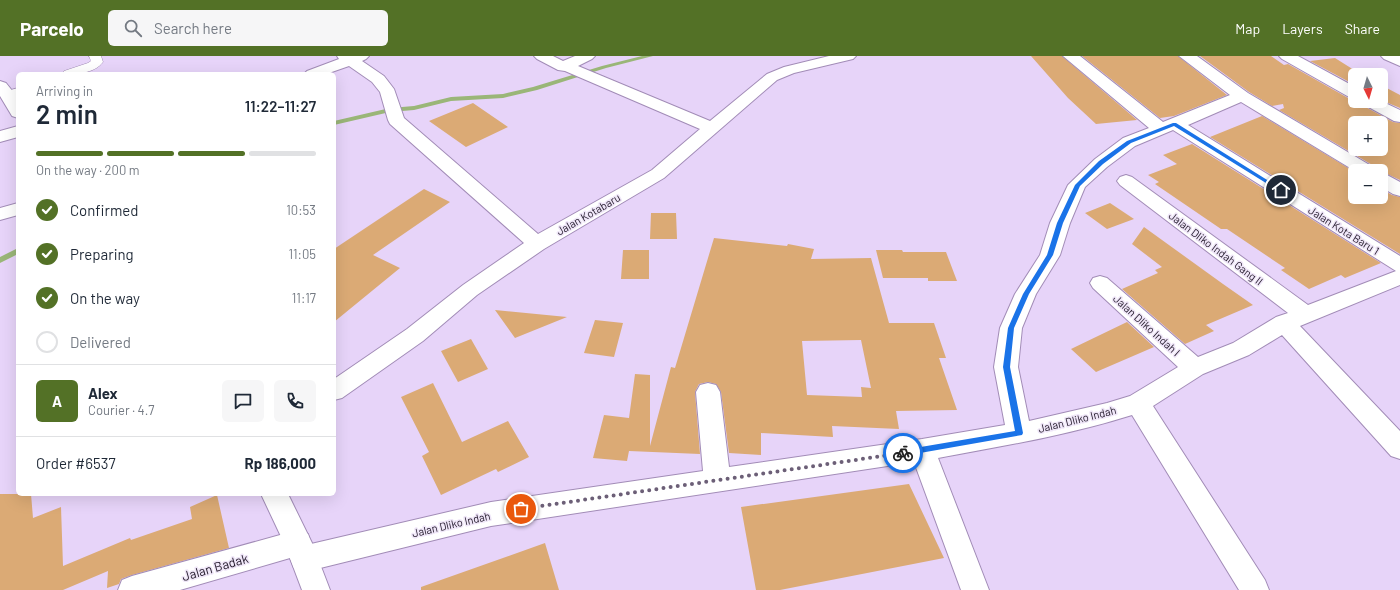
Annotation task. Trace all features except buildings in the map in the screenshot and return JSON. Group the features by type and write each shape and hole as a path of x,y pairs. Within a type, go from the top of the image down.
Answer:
{"street":[{"path":"542,56 560,66 572,69 712,128"},
{"path":"572,69 587,56"},
{"name":"Jalan Kotabaru","path":"336,390 415,335 470,290 537,244 658,174 690,149 712,128 772,77 789,70 848,56"},
{"name":"Jalan Kota Baru 1","path":"1071,56 1168,126 1400,265"},
{"path":"1187,56 1242,96 1356,164"},
{"path":"1389,56 1400,61"},
{"path":"317,72 352,57 378,79 388,92 394,113 537,244"},
{"path":"1295,57 1348,90"},
{"path":"9,91 16,108"},
{"path":"1019,433 1006,367 1011,328 1026,294 1050,255 1060,223 1077,185 1101,163 1129,142 1242,96"},
{"path":"1383,108 1400,117"},
{"path":"0,137 16,132"},
{"name":"Jalan Dliko Indah Gang II","path":"1126,181 1295,319 1400,448"},
{"path":"1388,183 1400,190"},
{"path":"0,214 16,210"},
{"name":"Jalan Dliko Indah","path":"301,551 491,514 716,479 767,474 922,450 1019,433 1107,413 1138,403 1195,368 1242,349 1295,319 1400,277"},
{"name":"Jalan Dliko Indah I","path":"1100,282 1195,368"},
{"path":"708,392 716,479"},
{"path":"1138,403 1255,590"},
{"path":"922,450 975,590"},
{"path":"275,496 301,551 316,590"},
{"name":"Jalan Badak","path":"132,590 301,551"}],"lane":[{"path":"74,72 92,66 97,62 96,56"}],"waterway":[{"path":"336,123 390,110 414,108 451,99 503,96 535,89 604,67 650,56"},
{"path":"0,260 16,252"}],"way so far":[{"path":"521,509 716,479 767,474 903,453"}],"route":[{"path":"903,453 1019,433 1006,367 1011,328 1026,294 1050,255 1060,223 1077,185 1101,163 1129,142 1174,124 1281,190"}]}
